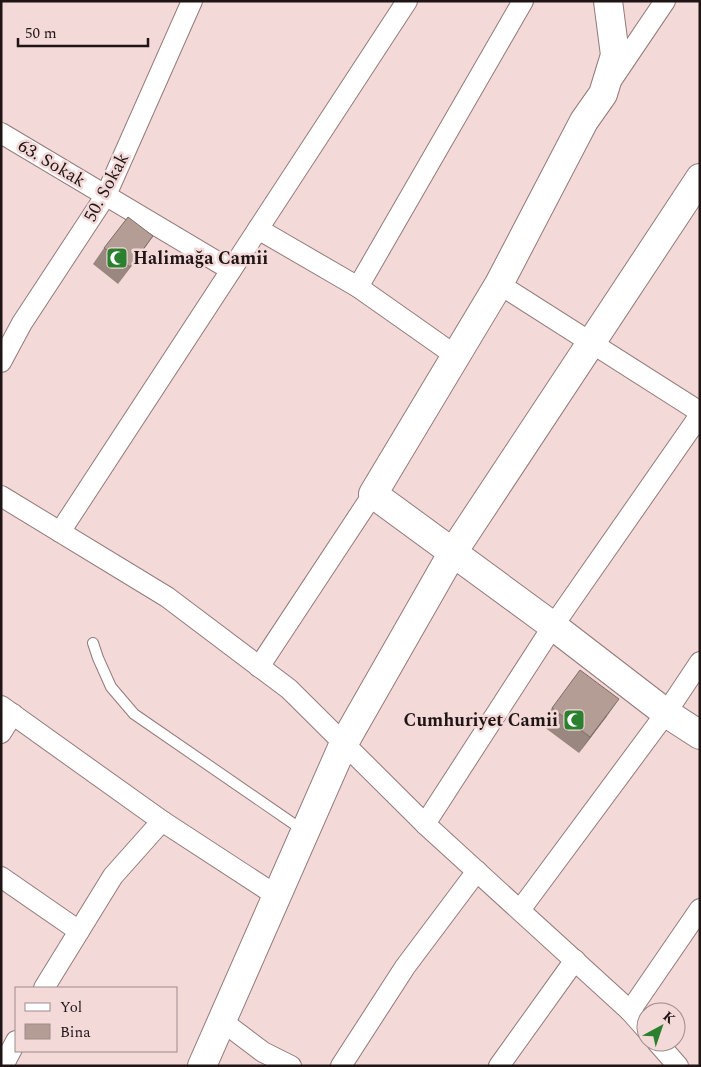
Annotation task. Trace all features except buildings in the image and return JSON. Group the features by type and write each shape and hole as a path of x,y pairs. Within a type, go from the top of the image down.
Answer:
{"street":[{"name":"50. Sokak","path":"1,362 22,323 106,195 192,1"},
{"path":"60,532 407,1"},
{"path":"358,287 523,1"},
{"path":"603,94 615,55 608,1"},
{"path":"259,667 374,494 499,284 584,121 665,1"},
{"name":"63. Sokak","path":"1,133 232,270"},
{"path":"202,1066 344,743 453,552 700,178"},
{"path":"258,229 358,287 456,356"},
{"path":"425,824 553,626 700,414 499,284"},
{"path":"374,494 553,626 666,713 700,735"},
{"path":"1,496 167,597 289,689 425,824 636,1018"},
{"path":"520,910 666,713 700,662"},
{"path":"1,733 7,710 162,821 277,896"},
{"path":"45,987 113,876 162,821"},
{"path":"341,1066 405,967 477,871"},
{"path":"1,877 79,931"},
{"path":"630,1011 700,909"},
{"path":"499,1066 574,960"},
{"path":"222,1021 263,1052 291,1066"},
{"path":"3,1066 15,1043"},
{"path":"666,1052 678,1066"}],"lane":[{"path":"93,643 111,687 134,714 305,831"}],"place":[{"name":"Halimağa Camii","path":"117,258"},
{"name":"Cumhuriyet Camii","path":"574,720"}]}
